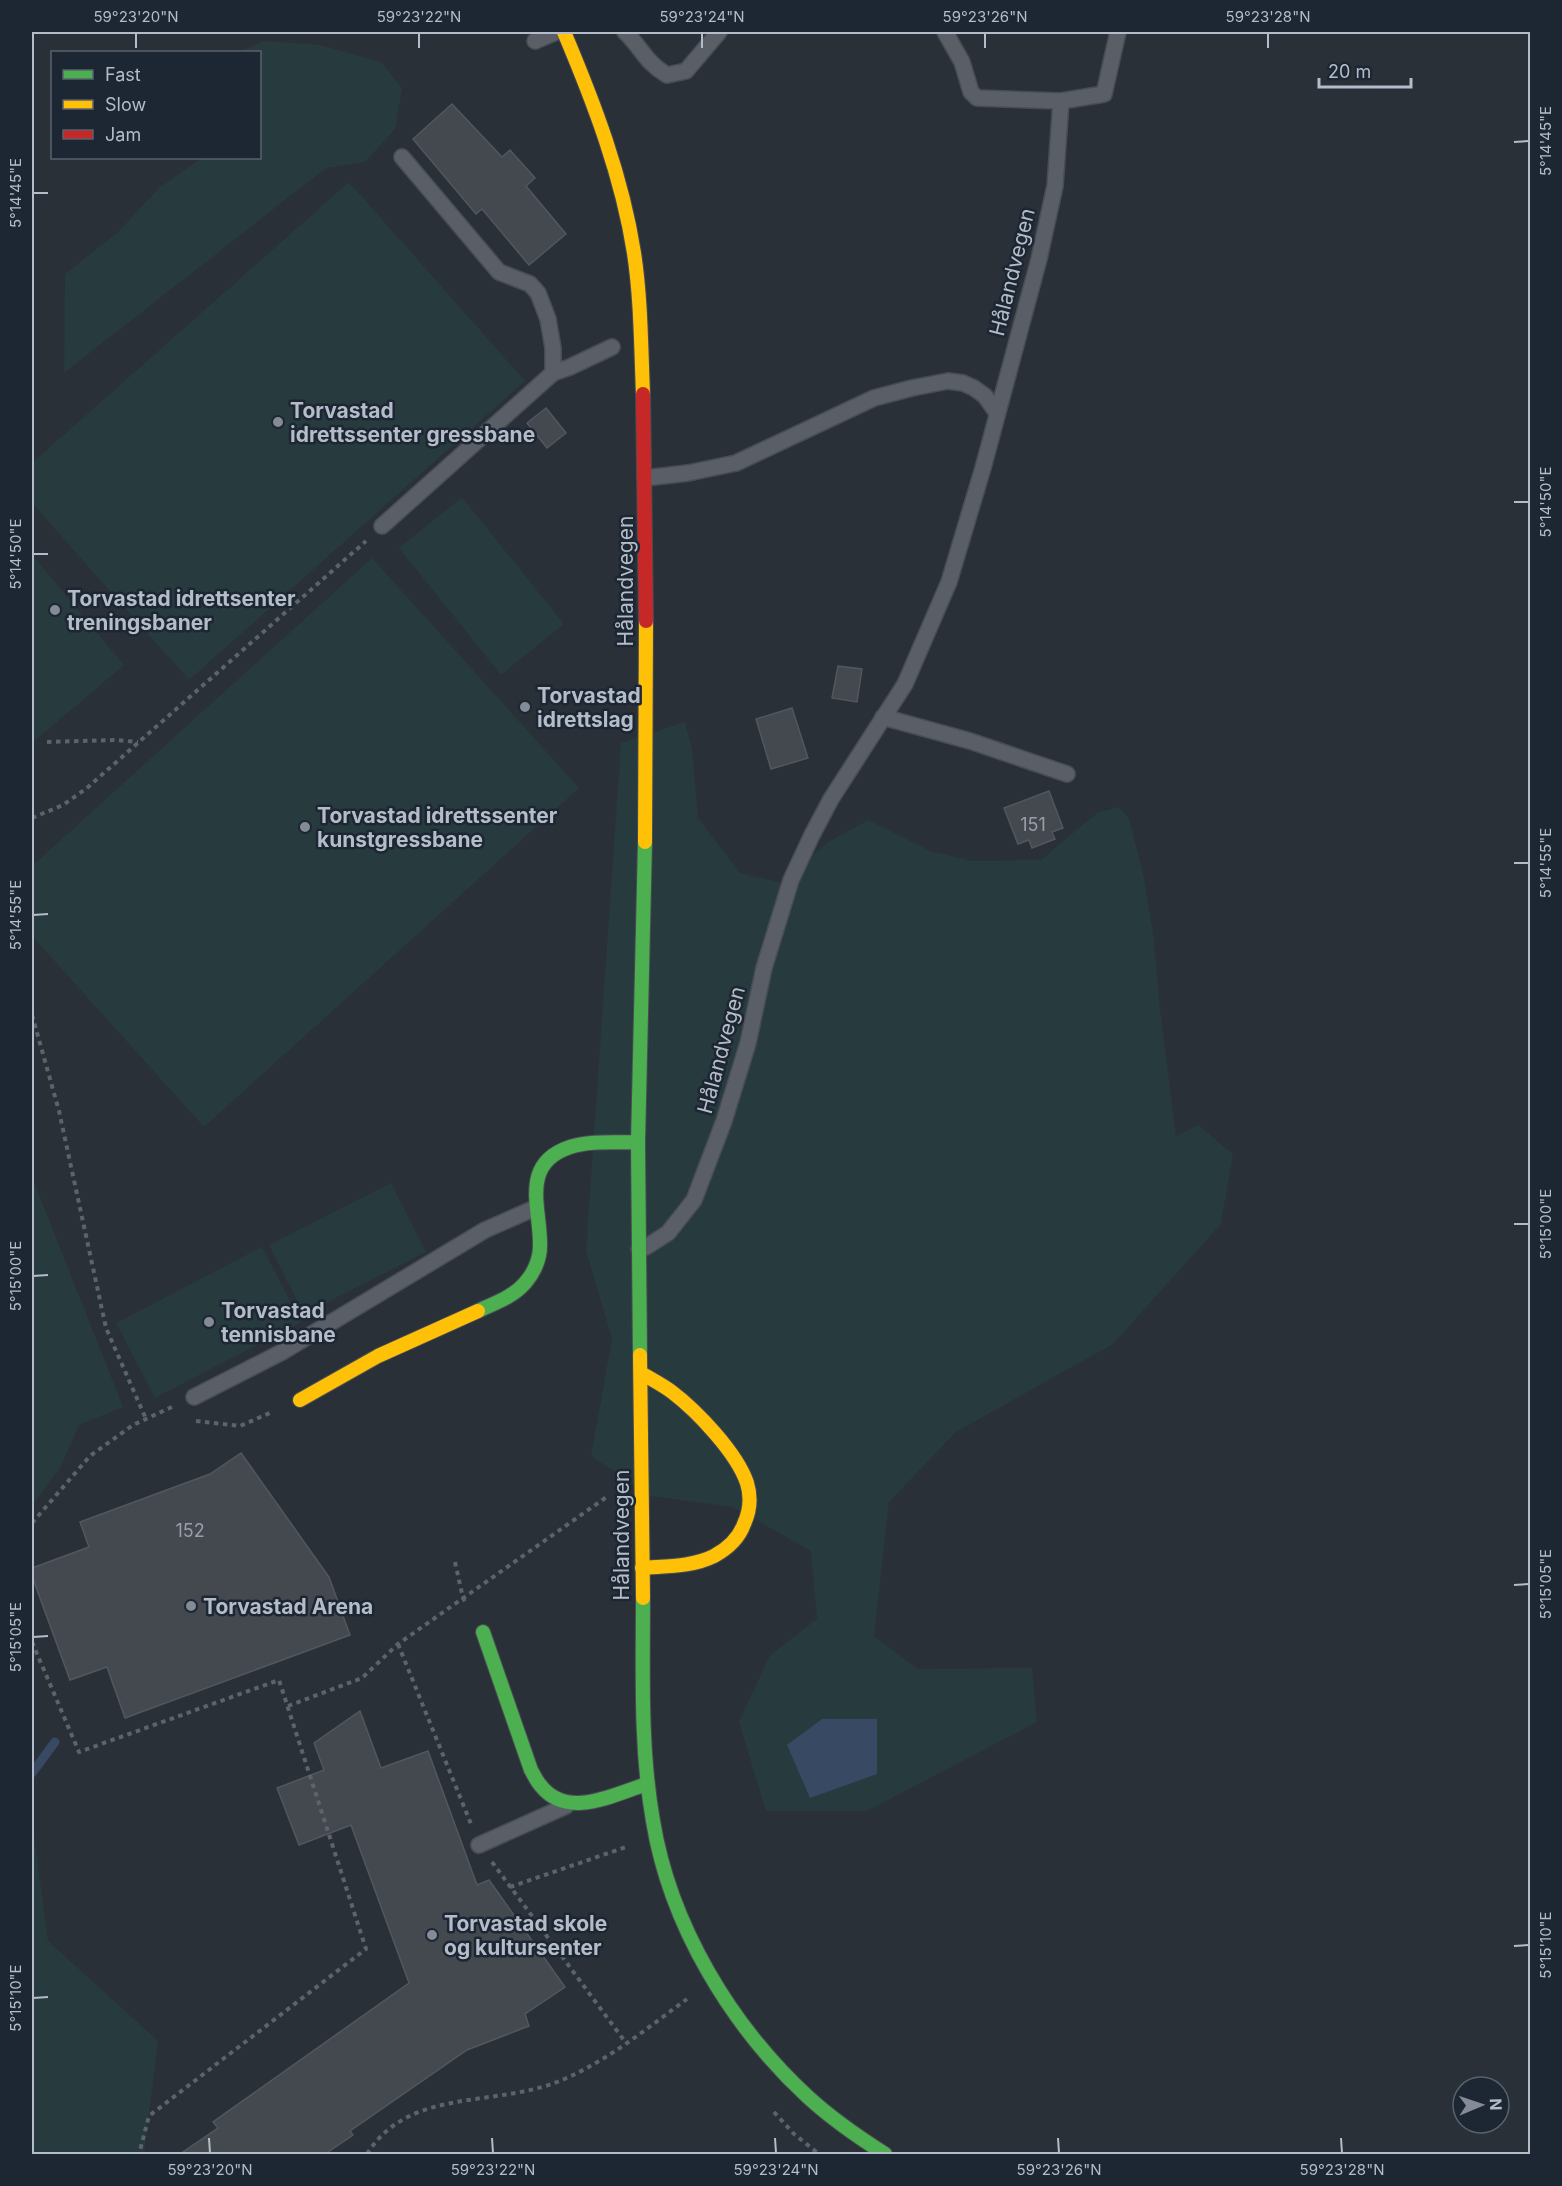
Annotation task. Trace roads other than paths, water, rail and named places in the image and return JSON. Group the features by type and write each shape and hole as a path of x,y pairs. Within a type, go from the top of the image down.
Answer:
{"main road":[{"name":"Hålandvegen","path":"564,32 603,129 619,181 632,243 640,305 645,478 646,771 638,1143 644,1728 647,1784 660,1854 672,1893 691,1939 712,1979 735,2015 792,2082 844,2127 885,2154"},
{"path":"300,1400 378,1356 511,1296 520,1289 534,1271 541,1248 535,1208 535,1184 550,1158 560,1151 575,1146 638,1143"},
{"path":"641,1373 671,1392 686,1406 736,1463 747,1484 749,1505 746,1521 740,1534 732,1544 716,1555 693,1563 642,1568"},
{"path":"483,1632 531,1770 541,1787 557,1800 572,1804 590,1802 647,1784"}],"lane":[{"path":"535,41 556,32"},
{"path":"625,32 651,66 667,75 686,71 719,32"},
{"path":"945,32 962,62 971,92 977,98 1061,101 1104,94 1118,32"},
{"name":"Hålandvegen","path":"639,1249 668,1233 694,1200 724,1121 748,1043 765,968 791,880 831,798 915,665 949,582 966,532 1039,259 1055,186 1061,101"},
{"path":"402,157 499,272 530,284 538,293 548,319 553,348 553,373"},
{"path":"382,526 553,373 612,347"},
{"path":"645,478 688,473 736,463 874,399 948,381 963,383 974,388 985,396 997,413"},
{"path":"883,717 970,741 1067,774"},
{"path":"194,1397 282,1352 485,1230 535,1208"},
{"path":"479,1845 572,1804"}],"water":[{"path":"822,1719 877,1719 877,1774 810,1798 787,1745"}],"waterway":[{"path":"32,1773 55,1742"}],"place":[{"name":"Torvastad idrettssenter gressbane","path":"278,422"},
{"name":"Torvastad idrettsenter treningsbaner","path":"55,610"},
{"name":"Torvastad idrettslag","path":"525,707"},
{"name":"Torvastad idrettssenter kunstgressbane","path":"305,827"},
{"name":"Torvastad tennisbane","path":"209,1322"},
{"name":"Torvastad Arena","path":"191,1606"},
{"name":"Torvastad skole og kultursenter","path":"432,1935"}]}
